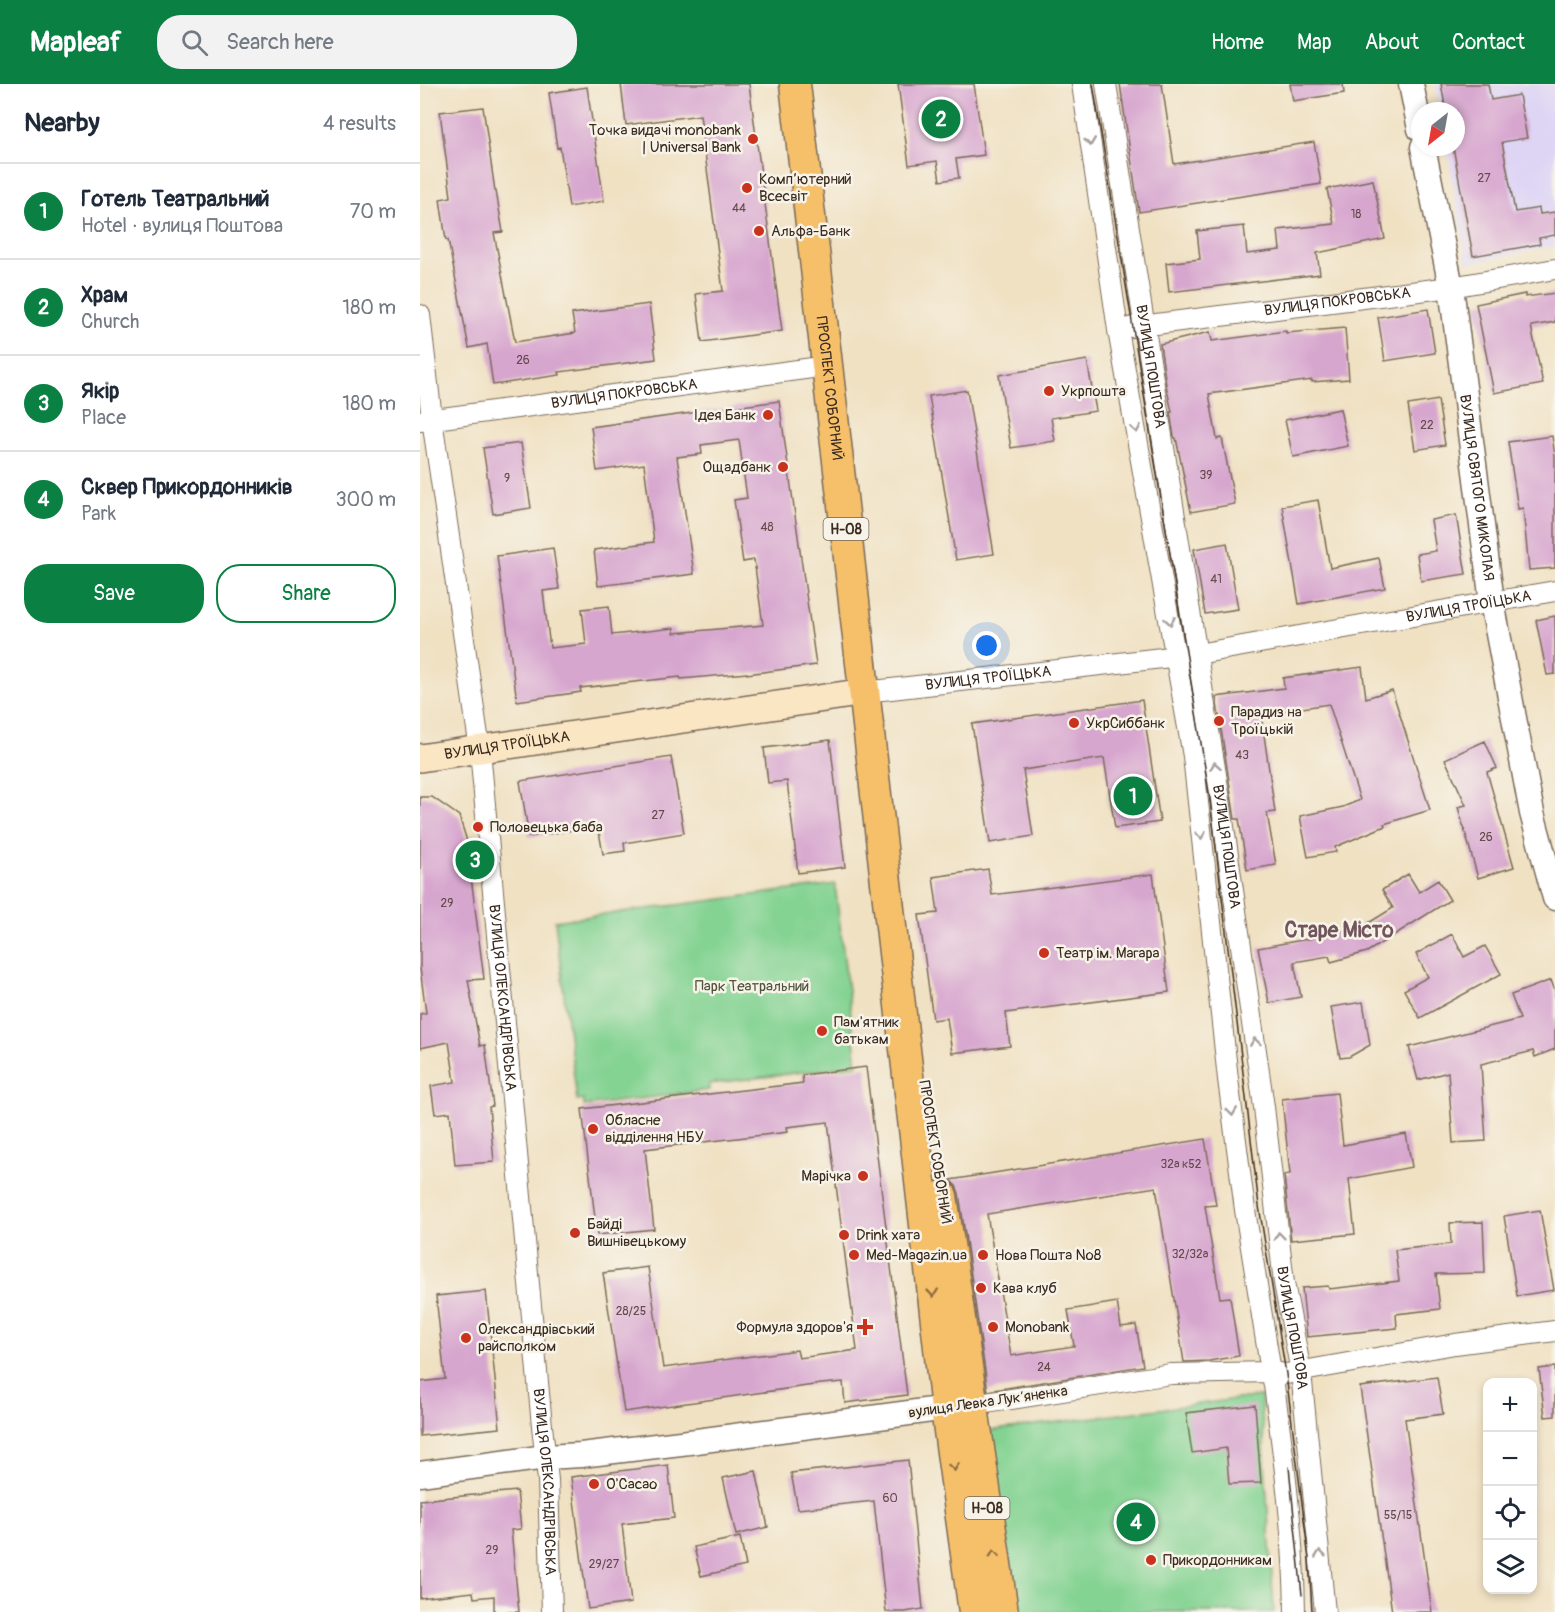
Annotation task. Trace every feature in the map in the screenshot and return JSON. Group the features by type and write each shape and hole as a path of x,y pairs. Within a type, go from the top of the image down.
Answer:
{"main road":[{"name":"ПРОСПЕКТ СОБОРНИЙ","path":"795,84 865,692 960,1407 974,1612"},
{"name":"ВУЛИЦЯ ТРОЇЦЬКА","path":"420,758 865,692"},
{"name":"ПРОСПЕКТ СОБОРНИЙ","path":"960,1407 1003,1612"}],"street":[{"name":"ВУЛИЦЯ ПОШТОВА","path":"1082,84 1118,330 1193,756 1228,1079 1285,1470 1295,1586 1295,1612"},
{"name":"ВУЛИЦЯ ПОШТОВА","path":"1106,84 1221,806 1264,1107 1284,1283 1301,1372 1325,1612"},
{"path":"1412,84 1415,102"},
{"name":"ВУЛИЦЯ СВЯТОГО МИКОЛАЯ","path":"1426,156 1451,287 1492,602 1532,813 1555,898"},
{"name":"ВУЛИЦЯ ПОКРОВСЬКА","path":"1118,330 1451,287 1555,269"},
{"name":"ВУЛИЦЯ ОЛЕКСАНДРІВСЬКА","path":"420,315 426,420 480,750 546,1457 552,1612"},
{"name":"ВУЛИЦЯ ПОКРОВСЬКА","path":"426,420 827,366"},
{"name":"ВУЛИЦЯ ТРОЇЦЬКА","path":"865,692 1197,654 1555,591"},
{"name":"вулиця Левка Лукʼяненка","path":"420,1474 960,1407 1171,1374 1271,1372 1286,1374 1455,1344 1555,1331"}],"shaded area":[{"path":"1436,84 1555,84 1555,246 1467,263 1449,156 1465,156 1465,102 1439,102"}],"green space":[{"name":"Парк Театральний","path":"835,884 857,1065 709,1084 709,1090 584,1106 584,1100 577,1101 555,921"},
{"path":"1261,1396 1274,1612 1018,1612 988,1431"}],"building":[{"path":"621,84 749,84 782,331 702,342 696,294 723,291 700,115 626,125"},
{"path":"898,84 974,84 984,155 956,159 959,178 940,181 937,161 909,165"},
{"path":"1120,84 1162,84 1174,164 1314,142 1321,184 1139,212"},
{"path":"1290,84 1343,84 1344,93 1293,101"},
{"path":"1441,84 1488,84 1491,100 1519,95 1527,138 1502,142 1515,212 1539,208 1540,214 1555,212 1555,235 1539,238 1540,244 1473,256 1455,156 1465,156 1465,102 1444,102"},
{"path":"587,87 604,201 569,207 549,93"},
{"path":"483,107 503,232 494,233 515,342 575,333 572,314 649,304 656,359 559,372 560,375 493,385 487,344 469,348 448,240 446,240 440,199 451,197 440,112"},
{"path":"1373,180 1385,239 1317,253 1320,274 1169,292 1166,263 1200,259 1197,231 1244,226 1247,254 1280,250 1278,230 1334,224 1327,189"},
{"path":"1555,293 1555,322 1531,326 1543,384 1494,393 1476,304 1525,294 1525,297"},
{"path":"1428,309 1435,353 1385,361 1378,317"},
{"path":"1345,328 1349,379 1312,382 1312,380 1209,394 1217,439 1222,438 1235,504 1191,512 1174,436 1160,344 1210,332 1212,341 1286,331 1286,333"},
{"path":"1087,360 1096,411 1051,418 1055,441 1011,448 999,375"},
{"path":"967,390 994,554 956,560 929,396"},
{"path":"1438,400 1445,445 1415,450 1408,405"},
{"path":"779,401 816,665 747,674 681,679 680,677 580,688 581,692 517,701 497,556 553,548 559,589 543,591 550,648 586,644 582,609 609,606 612,635 674,628 674,633 763,625 754,560 743,562 734,500 747,498 739,440 701,445 702,454 677,457 694,574 598,586 594,550 654,542 644,464 597,471 591,427"},
{"path":"1340,409 1348,446 1293,457 1285,420"},
{"path":"1552,436 1555,456 1555,568 1529,570 1523,508 1518,509 1508,442"},
{"path":"521,443 531,508 493,514 483,448"},
{"path":"1318,500 1330,568 1379,558 1385,588 1299,604 1282,506"},
{"path":"1456,515 1466,574 1421,581 1417,554 1436,551 1431,520"},
{"path":"1227,543 1238,609 1205,614 1194,549"},
{"path":"1555,616 1555,674 1547,675 1536,620"},
{"path":"1362,667 1366,698 1392,690 1430,810 1384,824 1385,826 1335,847 1336,852 1308,857 1300,816 1343,807 1360,800 1329,704 1261,714 1275,812 1267,813 1276,865 1247,870 1239,819 1235,819 1216,697 1284,688 1283,678"},
{"path":"1142,700 1160,822 1115,828 1104,758 1023,770 1033,836 990,843 972,724"},
{"path":"830,740 845,867 798,873 787,781 768,783 764,748"},
{"path":"1485,741 1497,768 1487,772 1514,867 1478,878 1458,807 1466,805 1445,759"},
{"path":"671,757 684,833 624,843 625,851 603,854 598,826 529,837 520,781"},
{"path":"420,797 432,797 459,816 466,838 484,979 468,980 480,1046 485,1045 493,1106 489,1107 494,1162 455,1165 450,1112 435,1114 431,1086 455,1082 449,1042 420,1048 420,1014 426,1013 420,968"},
{"name":"Театр ім. Магара","path":"988,869 992,895 1153,874 1169,992 1006,1013 1010,1046 952,1053 947,1018 933,1020 919,915 938,913 933,877"},
{"path":"1408,874 1419,892 1438,880 1450,900 1367,952 1331,962 1329,956 1294,962 1301,997 1269,1003 1258,948 1319,937 1347,929 1349,935 1393,908 1382,890"},
{"path":"1452,934 1464,957 1485,946 1501,974 1420,1018 1404,990 1428,977 1416,954"},
{"path":"1551,980 1555,991 1555,1049 1535,1057 1533,1051 1481,1064 1486,1141 1453,1143 1448,1072 1418,1080 1409,1047 1520,1019 1511,995"},
{"path":"1363,1002 1370,1045 1349,1057 1340,1058 1331,1007"},
{"path":"866,1067 907,1395 845,1403 843,1382 624,1412 603,1273 648,1267 663,1368 797,1350 799,1358 857,1350 828,1122 787,1127 788,1132 645,1149 654,1229 597,1235 582,1109 803,1083 802,1075"},
{"path":"1337,1093 1343,1145 1406,1134 1412,1167 1349,1179 1355,1234 1291,1240 1284,1175 1290,1174 1282,1099"},
{"path":"1205,1139 1216,1205 1205,1206 1220,1298 1230,1297 1239,1356 1184,1362 1156,1187 987,1214 1011,1356 1074,1346 1068,1310 1117,1302 1121,1327 1136,1325 1143,1366 988,1391 959,1193 950,1180"},
{"path":"1540,1210 1554,1290 1517,1296 1504,1216"},
{"path":"1483,1222 1485,1273 1436,1274 1440,1309 1396,1314 1397,1328 1307,1337 1302,1288 1328,1286 1329,1289 1399,1281 1395,1250 1451,1244 1450,1223"},
{"name":"Олександрівський райсполком","path":"486,1291 500,1428 420,1436 420,1382 445,1379 436,1296"},
{"path":"1555,1367 1555,1416 1545,1417 1539,1369"},
{"path":"1437,1377 1443,1414 1405,1419 1432,1612 1392,1612 1360,1387"},
{"path":"1255,1405 1261,1483 1229,1484 1226,1448 1192,1453 1186,1413"},
{"path":"908,1460 923,1609 886,1612 874,1501 798,1509 791,1473"},
{"path":"668,1465 674,1518 622,1524 631,1603 588,1609 571,1477"},
{"path":"756,1471 768,1527 736,1535 723,1478"},
{"path":"517,1491 521,1529 511,1530 519,1612 494,1612 494,1596 474,1598 473,1592 420,1598 420,1500"},
{"path":"740,1537 746,1566 701,1576 694,1547"}],"tram line":[{"path":"1093,84 1210,798 1259,1206 1286,1374 1309,1560 1312,1612"},
{"path":"1289,1467 1302,1595"}],"place":[{"name":"Храм","path":"941,119"},
{"name":"Точка видачі monobank | Universal Bank","path":"753,139"},
{"name":"Комп’ютерний Всесвіт","path":"747,188"},
{"name":"Альфа-Банк","path":"759,231"},
{"name":"Укрпошта","path":"1049,391"},
{"name":"Ідея Банк","path":"768,415"},
{"name":"Ощадбанк","path":"783,467"},
{"name":"Парадиз на Троїцькій","path":"1219,721"},
{"name":"УкрСиббанк","path":"1074,723"},
{"name":"Готель Театральний","path":"1133,796"},
{"name":"Половецька баба","path":"478,827"},
{"name":"Якір","path":"475,860"},
{"name":"Театр ім. Магара","path":"1044,953"},
{"name":"Пам'ятник батькам","path":"822,1031"},
{"name":"Обласне відділення НБУ","path":"593,1129"},
{"name":"Марічка","path":"863,1176"},
{"name":"Байді Вишнівецькому","path":"575,1233"},
{"name":"Drink хата","path":"844,1235"},
{"name":"Med-Magazin.ua","path":"854,1255"},
{"name":"Нова Пошта №8","path":"983,1255"},
{"name":"Кава клуб","path":"981,1288"},
{"name":"Формула здоров'я","path":"865,1327"},
{"name":"Monobank","path":"993,1327"},
{"name":"Олександрівський райсполком","path":"466,1338"},
{"name":"O'Cacao","path":"594,1484"},
{"name":"Сквер Прикордонників","path":"1136,1522"},
{"name":"Прикордонникам","path":"1151,1560"}],"district":[{"name":"Старе Місто","path":"1339,930"}]}
